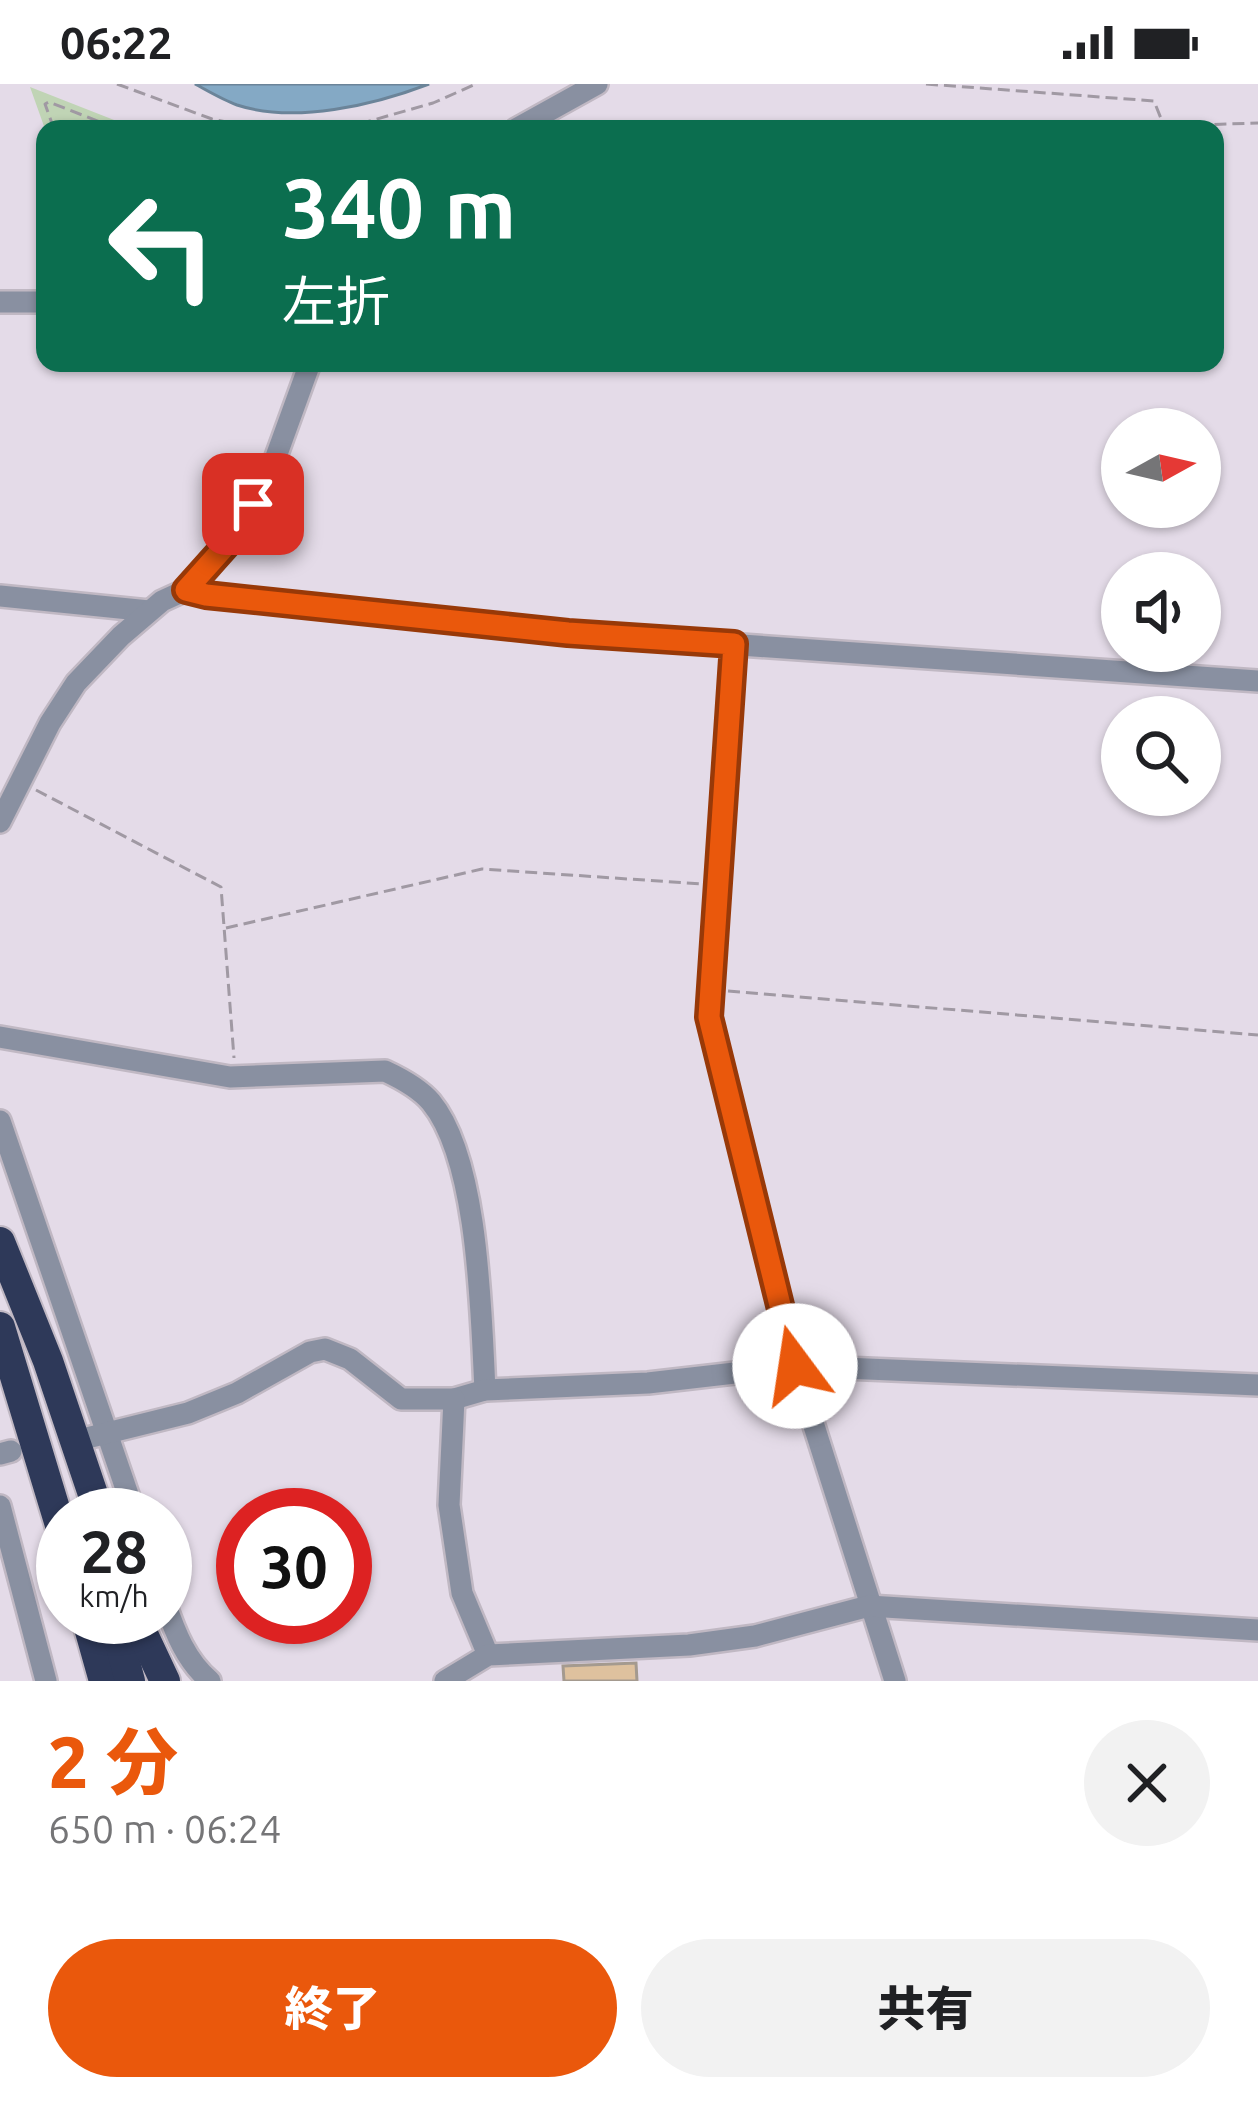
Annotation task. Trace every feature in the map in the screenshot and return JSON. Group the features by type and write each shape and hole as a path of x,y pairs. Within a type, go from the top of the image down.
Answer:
{"highway":[{"path":"0,1245 75,1488"},
{"path":"0,1245 48,1361 91,1488"},
{"path":"0,1327 49,1488"},
{"path":"92,1644 100,1676"},
{"path":"120,1644 130,1681"},
{"path":"147,1644 164,1681"}],"street":[{"path":"532,120 597,84"},
{"path":"0,302 36,302"},
{"path":"0,822 76,683 149,611 186,590 237,533 269,476 306,372"},
{"path":"186,590 568,633 1258,681"},
{"path":"0,596 149,611"},
{"path":"734,644 709,1017 795,1366 895,1681"},
{"path":"0,1037 230,1077 385,1071 430,1100 446,1127 467,1192 485,1390"},
{"path":"0,1121 98,1437 122,1488"},
{"path":"98,1437 221,1400 310,1352 325,1349 350,1359 401,1399 649,1383 795,1366 1258,1385"},
{"path":"454,1399 449,1505 462,1593 488,1654"},
{"path":"0,1505 46,1681"},
{"path":"445,1681 488,1654 711,1642 755,1636 869,1606 1258,1630"},
{"path":"182,1644 196,1670 210,1681"}],"path":[{"path":"117,84 217,120"},
{"path":"375,120 433,104 476,84"},
{"path":"926,84 1154,101 1162,120"},
{"path":"51,120 45,104 49,102 95,120"},
{"path":"1224,124 1258,123"},
{"path":"20,782 221,887 235,1050 230,1077"},
{"path":"226,928 482,869 716,885"},
{"path":"708,990 1258,1035"}],"green space":[{"path":"30,87 114,120 42,120"}],"water":[{"path":"195,84 429,84 334,110 284,113 237,105"}],"building":[{"path":"636,1663 637,1681 564,1681 563,1666"}],"route":[{"path":"253,504 237,533 186,590 568,633 734,644 709,1017 795,1366"}]}
